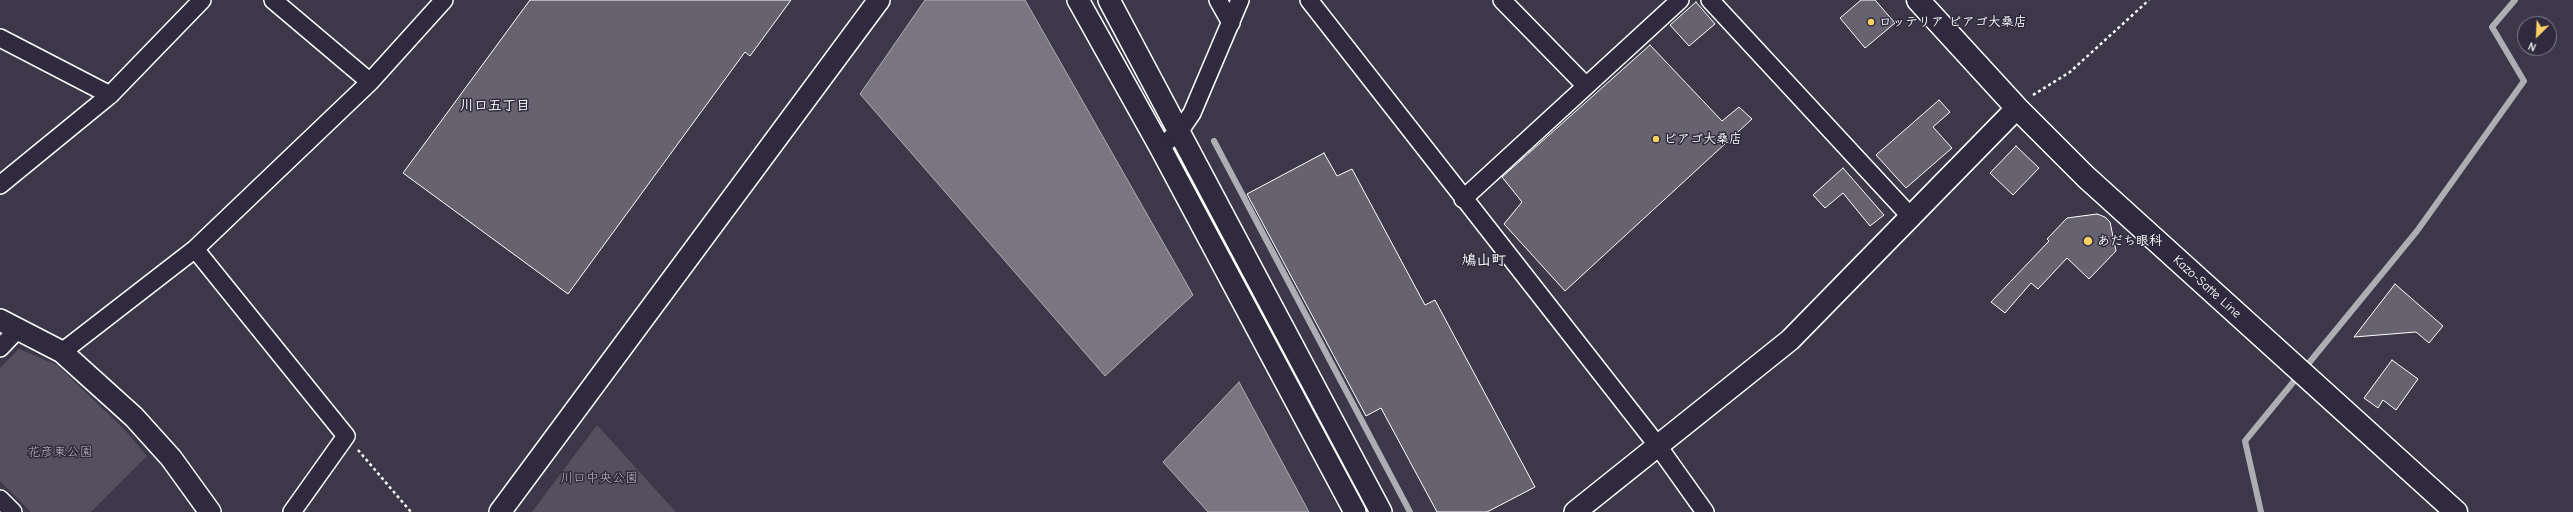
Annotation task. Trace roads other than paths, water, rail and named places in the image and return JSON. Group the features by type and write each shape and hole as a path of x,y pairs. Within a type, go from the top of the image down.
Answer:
{"main road":[{"name":"Kazo-Satte Line","path":"1918,0 2017,108 2171,255 2456,512"}],"street":[{"path":"0,185 110,95 202,0"},
{"path":"273,0 370,82"},
{"path":"62,352 194,249 370,82 444,0"},
{"path":"500,512 879,0"},
{"path":"1078,0 1160,147 1354,512"},
{"path":"1109,0 1381,512"},
{"path":"1218,0 1231,23"},
{"path":"1160,147 1179,132 1192,113 1240,0"},
{"path":"1309,0 1463,199 1658,446 1705,512"},
{"path":"1502,0 1586,86"},
{"path":"1463,199 1680,0"},
{"path":"1710,0 1912,218"},
{"path":"0,38 110,95"},
{"path":"1575,512 1790,340 1912,218 2017,108"},
{"path":"194,249 346,436 292,512"},
{"path":"0,348 9,325 62,352 134,417 171,458 210,512"},
{"path":"0,500 13,512"}],"waterway":[{"path":"2261,512 2245,441 2417,231 2524,81 2492,27 2515,0"},
{"path":"1214,141 1410,512"}],"place":[{"name":"ロッテリア ピアゴ大桑店","path":"1871,22"},
{"name":"ピアゴ大桑店","path":"1656,139"},
{"name":"あだち眼科","path":"2088,241"}],"district":[{"name":"川口五丁目","path":"495,106"},
{"name":"鳩山町","path":"1484,261"}],"park label":[{"name":"花彦東公園","path":"60,452"},
{"name":"川口中央公園","path":"599,478"}]}
